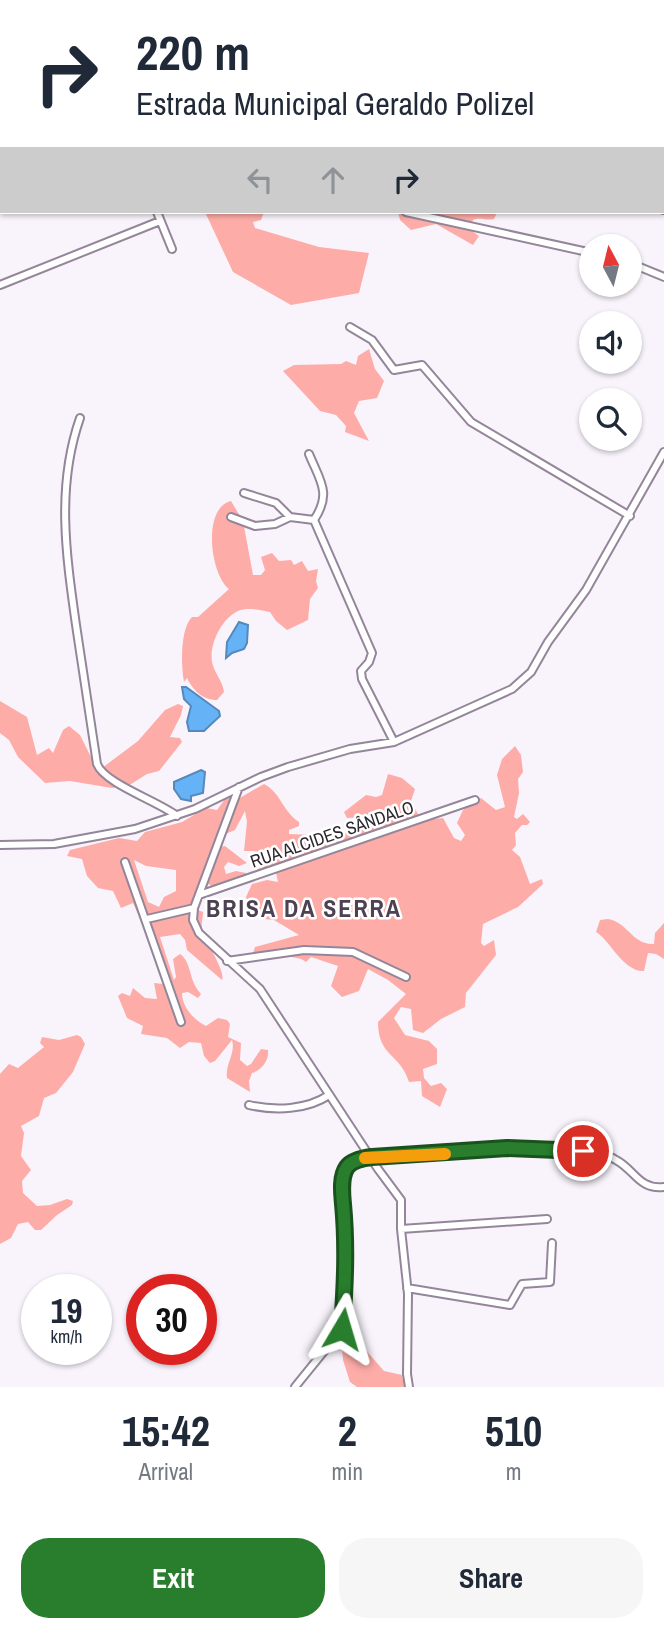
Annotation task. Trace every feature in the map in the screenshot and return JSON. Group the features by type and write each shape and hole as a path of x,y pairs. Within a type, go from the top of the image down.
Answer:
{"street":[{"path":"158,214 172,249"},
{"path":"415,214 579,250"},
{"path":"0,285 160,221"},
{"path":"642,268 664,278"},
{"path":"350,327 372,340 394,370 422,365 471,422 630,516"},
{"path":"80,418 69,452 63,514 97,764 104,774 163,805 177,816"},
{"path":"0,845 54,844 88,839 177,816 288,766 350,749 394,742 512,689 521,682 586,590 664,452"},
{"path":"309,454 325,494 314,520"},
{"path":"244,493 276,503 290,517"},
{"path":"231,517 255,526 275,524 290,517 314,520"},
{"path":"314,520 372,653 369,662 361,671 362,679 394,742"},
{"path":"239,787 194,908 193,920 198,933 260,989 401,1200 407,1288 409,1387"},
{"name":"RUA ALCIDES SÂNDALO","path":"199,895 475,800"},
{"path":"125,862 181,1022"},
{"path":"147,919 194,908"},
{"path":"227,961 304,950 353,952 406,976"},
{"path":"249,1105 270,1108 302,1107 317,1104 329,1096"},
{"path":"295,1387 342,1329 346,1296 347,1239 341,1186 346,1167 355,1161 372,1157 507,1148 583,1151 617,1160 646,1186 664,1188"},
{"path":"401,1229 547,1219"},
{"path":"407,1288 510,1305 522,1284 550,1282 552,1243"}],"shaded area":[{"path":"206,214 263,214 261,220 253,222 255,228 319,247 369,253 359,293 291,305 233,272"},
{"path":"398,214 496,215 494,219 473,220 469,229 479,236 473,245 436,224 411,230 400,220"},
{"path":"369,349 375,369 384,381 377,398 359,401 354,413 369,441 345,432 346,426 336,415 320,411 283,371 294,365 341,364 346,361 356,365 358,356"},
{"path":"231,501 243,521 253,575 261,575 265,570 261,557 272,553 279,561 291,560 294,565 302,561 308,571 318,569 318,588 310,599 308,620 287,630 270,612 258,610 238,611 226,620 212,648 213,666 224,692 217,700 199,694 187,678 184,682 182,648 185,630 192,617 198,617 229,589 217,570 212,542 216,516 222,506"},
{"path":"0,701 27,717 37,755 49,748 53,753 63,730 69,726 80,735 98,771 138,741 165,710 178,704 183,706 181,715 170,737 180,738 182,742 159,771 147,774 128,786 112,788 70,781 45,783 18,757 9,740 0,733"},
{"path":"515,746 521,755 523,772 518,779 519,793 514,817 517,819 523,814 530,822 522,825 515,833 516,845 512,850 520,857 530,884 542,879 543,884 518,907 483,924 481,943 484,946 494,940 496,955 466,993 465,1007 441,1019 423,1033 413,1030 411,1009 401,1007 394,1018 405,1035 429,1041 437,1049 437,1064 423,1069 424,1078 431,1086 441,1083 447,1089 440,1107 422,1096 421,1081 409,1082 400,1065 385,1049 379,1033 378,1022 406,994 368,969 359,991 342,997 331,986 338,966 311,957 306,962 301,959 253,953 255,947 299,935 274,920 264,919 252,912 246,897 252,884 267,880 278,882 276,873 289,864 254,871 266,865 267,860 254,851 244,851 247,822 245,811 235,830 218,837 215,848 225,846 247,863 239,866 228,862 224,867 226,874 236,871 246,873 246,876 216,888 208,884 206,873 189,912 203,912 202,929 221,970 222,980 187,950 185,940 180,934 160,937 174,980 176,977 173,959 180,954 187,962 201,994 198,998 188,992 182,993 186,1008 193,1017 206,1026 218,1018 227,1020 230,1024 228,1037 241,1043 240,1060 247,1066 261,1049 268,1050 264,1064 252,1073 249,1081 250,1092 227,1078 233,1049 232,1040 215,1061 210,1063 204,1056 201,1043 189,1042 180,1048 167,1038 141,1034 143,1026 127,1018 118,996 122,993 130,996 133,988 145,998 157,999 154,983 173,985 152,929 144,928 133,903 121,908 113,891 98,888 87,876 82,859 67,856 70,850 119,838 137,841 145,832 182,822 206,808 217,810 233,788 238,799 264,784 299,822 299,826 289,830 289,834 313,835 339,841 351,826 370,825 367,817 347,818 344,812 366,795 382,795 388,774 402,778 415,789 411,801 421,820 443,818 454,838 461,841 465,835 457,823 463,810 481,798 496,810 505,807 497,775 502,759","holes":["134,860 146,866 176,870 176,891 164,897 159,907 148,902"]},
{"path":"608,919 621,924 640,941 654,944 655,933 664,923 664,959 648,953 644,971 636,970 623,961 596,932 600,920"},
{"path":"77,1035 85,1044 73,1072 56,1093 44,1098 39,1116 21,1126 24,1133 21,1156 31,1170 22,1181 23,1193 37,1206 67,1199 73,1201 72,1205 41,1230 35,1230 28,1222 18,1224 11,1238 0,1244 0,1074 9,1064 18,1068 44,1047 40,1043 42,1037 59,1040"},
{"path":"341,1336 354,1346 363,1347 384,1371 402,1375 403,1380 409,1380 414,1387 357,1387 350,1382 343,1360"}],"water":[{"path":"239,622 248,625 247,643 244,649 226,658 227,642"},
{"path":"182,687 186,687 219,711 220,716 204,731 189,731 187,722 191,706 184,699"},
{"path":"201,770 205,772 203,793 191,796 191,801 181,799 174,789 174,782"}],"slow traffic":[{"path":"365,1158 445,1154"}],"district":[{"name":"BRISA DA SERRA","path":"304,908"}],"route":[{"path":"342,1329 346,1296 347,1239 341,1186 346,1167 355,1161 372,1157 507,1148 583,1151"}]}
